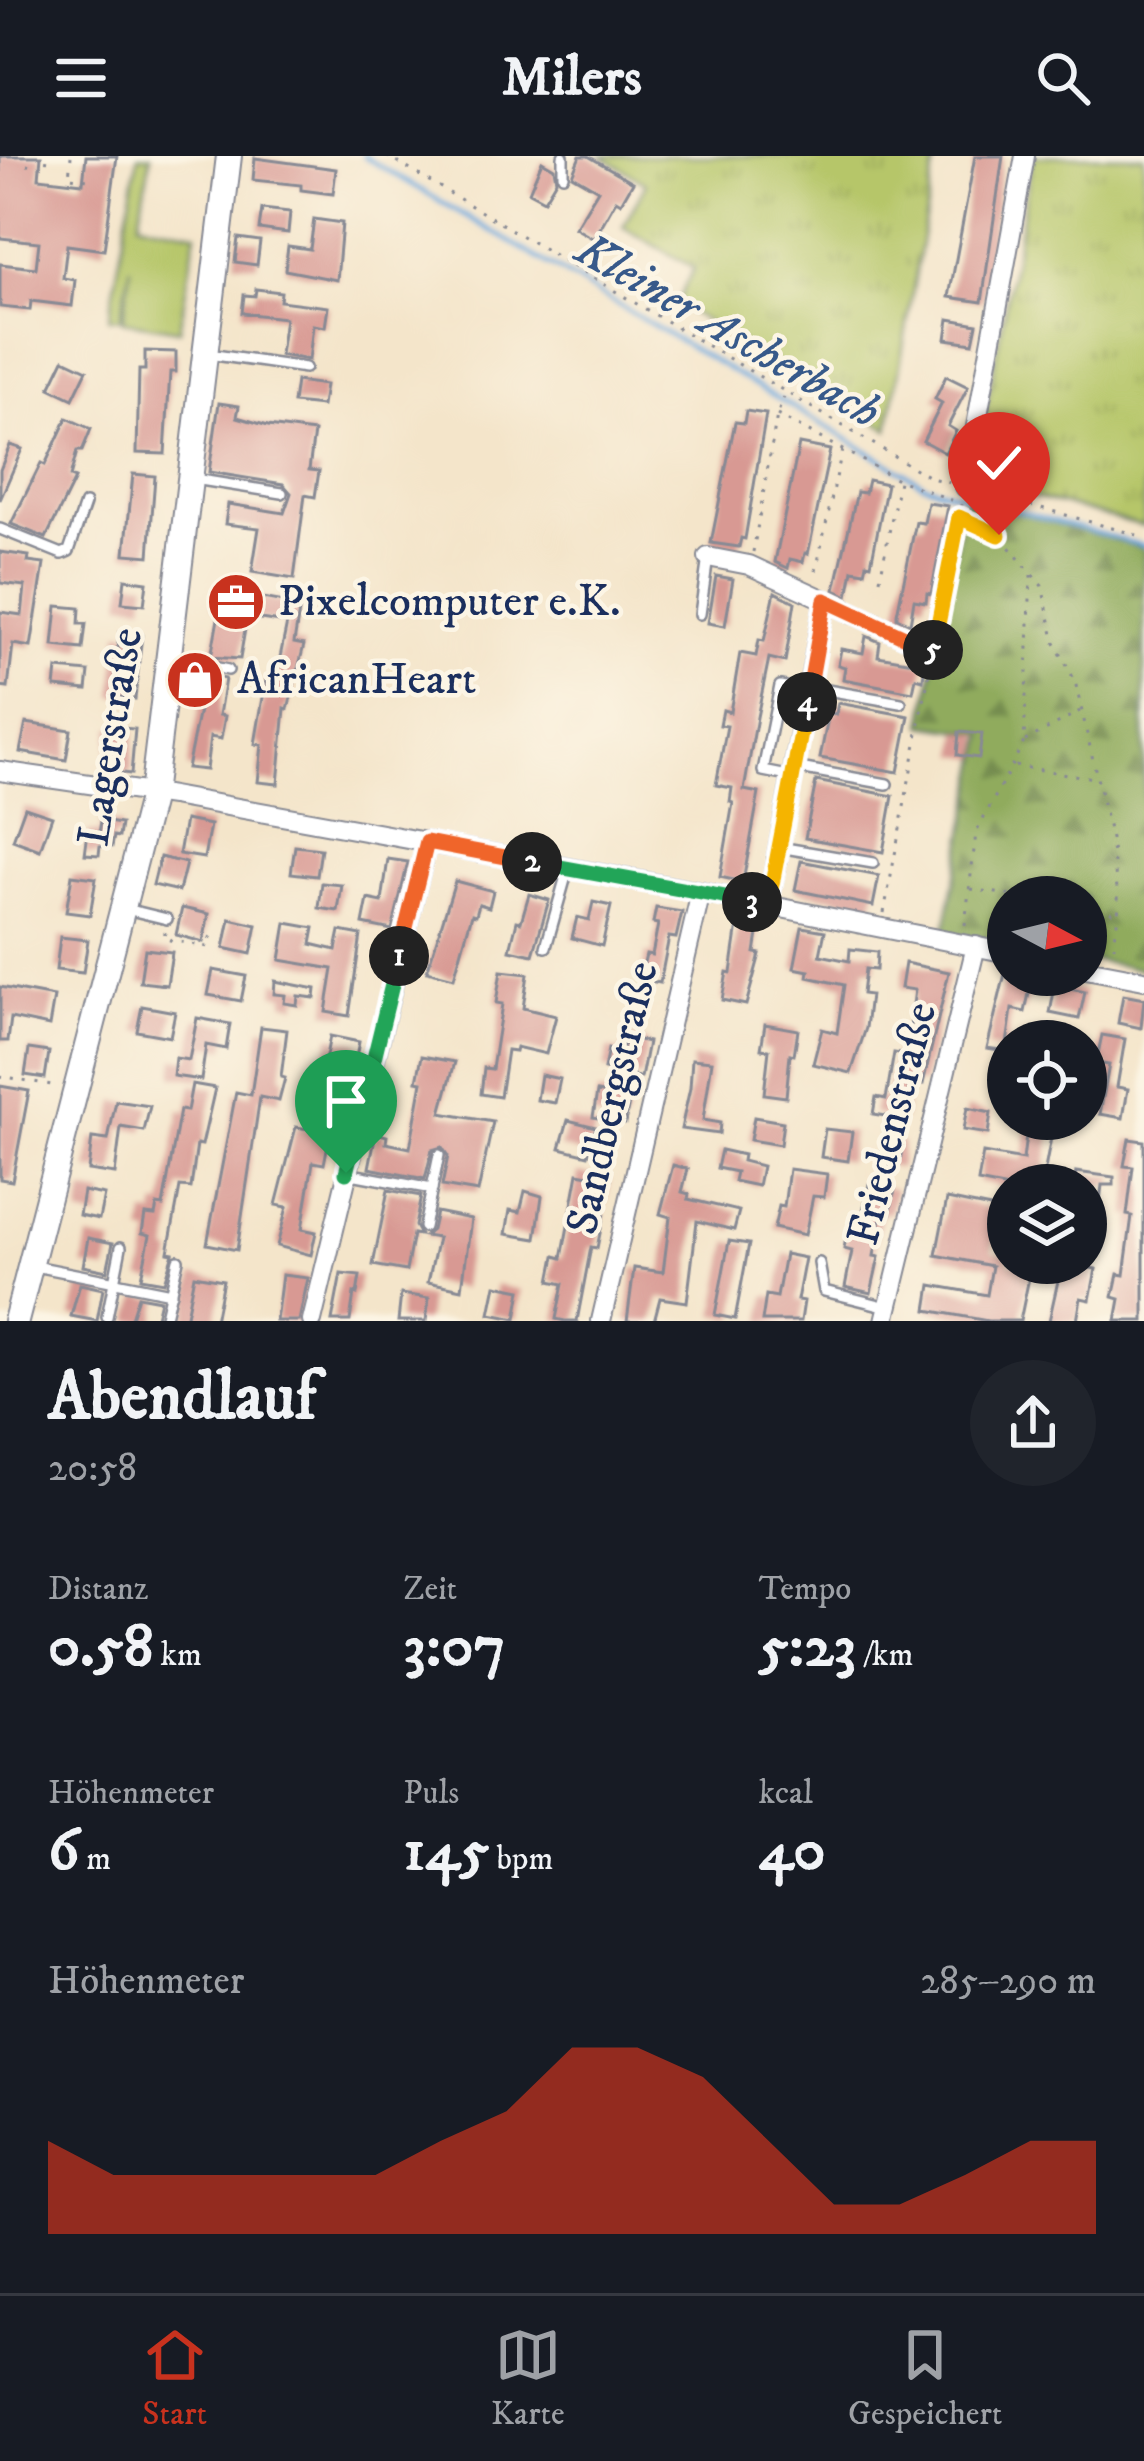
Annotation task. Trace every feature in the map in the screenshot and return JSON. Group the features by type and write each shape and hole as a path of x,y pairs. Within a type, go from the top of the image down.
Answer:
{"street":[{"name":"Lagerstraße","path":"16,1321 152,794 229,156"},
{"path":"965,487 1025,156"},
{"path":"708,557 749,565 933,650"},
{"path":"768,905 825,600"},
{"path":"0,771 427,842 987,948"},
{"path":"312,1321 427,842"},
{"name":"Sandbergstraße","path":"601,1321 701,892"},
{"name":"Friedenstraße","path":"886,1314 970,944"},
{"path":"1107,973 1144,980"}],"lane":[{"path":"563,156 563,176"},
{"path":"202,354 305,368"},
{"path":"189,478 282,494"},
{"path":"0,529 62,554 69,551 85,504"},
{"path":"700,614 708,557"},
{"path":"168,658 228,670"},
{"path":"887,784 763,771 780,686 901,703"},
{"path":"779,847 873,863"},
{"path":"546,947 568,869"},
{"path":"123,908 167,919"},
{"path":"424,1227 439,1155"},
{"path":"346,1173 432,1190"},
{"path":"106,1317 121,1247"},
{"path":"164,1321 178,1260"},
{"path":"819,1263 824,1292 886,1314"},
{"path":"31,1265 171,1293"}],"path":[{"path":"27,165 46,167 47,156"},
{"path":"71,156 69,177 90,179"},
{"path":"387,156 931,478 1144,537"},
{"path":"749,565 785,394"},
{"path":"778,411 899,480 962,503 881,926"},
{"path":"816,571 842,449"},
{"path":"880,579 899,480"},
{"path":"959,517 999,535 1042,586 1055,643 1075,681 1111,839 1118,913 1110,974"},
{"path":"970,944 969,889 976,833 1024,742 1031,574"},
{"path":"1024,742 1082,710"},
{"path":"1013,765 1098,779"},
{"path":"969,889 987,892"},
{"path":"1107,911 1118,913"},
{"path":"167,919 164,939 208,947 212,930"},
{"path":"0,1076 64,1088"}],"green space":[{"path":"138,156 151,156 139,222 196,232 179,330 123,321 131,266 120,319 109,318"},
{"path":"601,156 936,156 889,429 676,304 694,268 623,227 646,183"},
{"path":"1033,156 1144,156 1144,526 994,486 990,475 976,463"},
{"path":"965,497 1144,548 1144,970 1107,963 1107,876 987,876 987,940 944,932 985,734 923,725"}],"building":[{"path":"0,156 41,156 39,178 83,183 86,156 117,156 104,250 67,245 63,278 75,280 72,306 31,301 30,310 0,307 0,264 36,268 39,242 0,238"},
{"path":"580,156 633,182 621,203 616,200 594,239 575,228 598,190 572,175"},
{"path":"975,156 1003,156 982,302 949,297"},
{"path":"255,158 336,169 333,194 253,180"},
{"path":"542,161 554,168 556,180 544,200 529,192"},
{"path":"262,209 290,212 288,233 259,229"},
{"path":"314,219 342,223 337,280 285,270 288,246 310,249"},
{"path":"238,238 260,241 257,265 235,262"},
{"path":"256,289 281,292 280,301 328,307 325,327 313,325 309,360 280,355 285,318 242,313 244,295 255,296"},
{"path":"949,319 977,324 973,343 946,339"},
{"path":"145,351 176,352 176,372 170,372 165,454 137,453 139,370 145,370"},
{"path":"64,359 87,370 73,399 50,388"},
{"path":"946,376 968,387 948,426 956,431 945,453 923,441 942,403 935,399"},
{"path":"296,381 325,385 322,406 293,403"},
{"path":"219,403 239,406 237,417 314,432 309,470 319,471 315,497 305,495 294,579 252,572 259,528 225,524 228,504 284,513 291,493 283,484 209,472"},
{"path":"746,411 766,414 745,539 741,538 739,547 711,543 735,422 744,423"},
{"path":"67,418 91,429 82,451 77,451 70,477 75,479 46,538 11,524"},
{"path":"799,444 830,450 808,554 803,562 790,559 788,568 775,562"},
{"path":"10,445 22,449 0,500 0,470"},
{"path":"133,474 155,476 149,556 125,554"},
{"path":"868,480 887,484 871,564 867,563 865,572 853,570 848,596 835,590 857,492 865,493"},
{"path":"928,503 948,506 931,594 927,593 926,602 914,600 910,624 897,614 916,522 924,523"},
{"path":"0,552 29,556 28,562 44,564 31,647 13,644 8,688 0,687 0,612 22,615 25,586 0,583"},
{"path":"716,576 733,579 725,626 708,623"},
{"path":"125,579 147,582 144,605 122,603"},
{"path":"214,589 300,605 294,643 304,645 285,708 278,784 258,782 262,745 255,744 266,680 275,682 287,623 247,617 240,659 211,657 220,608 212,607"},
{"path":"775,592 795,602 785,662 769,658 757,717 744,790 759,793 743,882 720,877 733,803 732,788 716,785 727,726 720,725 723,710 730,712 740,653 756,656"},
{"path":"57,606 80,608 79,624 86,624 83,649 53,646"},
{"path":"119,632 142,634 135,699 113,696"},
{"path":"866,636 880,642 878,656 925,664 923,680 916,678 913,692 843,679 845,667 838,665 841,649 863,653"},
{"path":"57,669 89,672 87,690 55,687"},
{"path":"191,672 225,679 221,739 210,737 206,770 187,768 203,691 188,688"},
{"path":"838,703 909,716 898,772 820,758 829,713 836,714"},
{"path":"26,723 71,730 66,760 20,752"},
{"path":"110,727 135,729 131,774 106,771"},
{"path":"959,732 982,734 979,758 957,755"},
{"path":"816,781 893,796 883,852 805,838"},
{"path":"25,807 52,816 40,850 13,840"},
{"path":"185,820 210,825 204,858 179,854"},
{"path":"101,821 121,824 119,837 114,836 112,847 100,846 99,855 85,854 88,832 99,833"},
{"path":"295,846 321,849 317,876 291,873"},
{"path":"160,857 186,863 179,891 153,885"},
{"path":"388,859 408,862 392,930 363,924 368,899 382,902"},
{"path":"801,861 879,876 873,906 795,890"},
{"path":"72,875 96,878 90,915 66,912"},
{"path":"455,881 493,891 489,907 479,904 476,915 472,914 454,978 427,971"},
{"path":"322,883 342,885 338,911 319,908"},
{"path":"529,894 549,900 533,955 510,950"},
{"path":"593,902 611,906 602,946 572,938 577,917 589,920"},
{"path":"182,908 209,914 203,942 176,935"},
{"path":"656,908 682,912 676,938 669,937 660,983 640,979 646,954 652,955"},
{"path":"739,918 760,921 755,953 760,954 746,1005 722,1000"},
{"path":"230,919 257,925 251,954 224,948"},
{"path":"286,923 314,928 311,944 336,950 340,931 361,935 349,1016 326,1012 333,969 280,960"},
{"path":"802,927 825,931 820,955 849,961 850,949 877,952 876,970 865,969 862,994 870,995 866,1028 851,1073 813,1064 822,1029 837,1033 844,985 808,977 809,971 794,968"},
{"path":"60,937 88,940 83,973 56,970"},
{"path":"145,949 172,952 167,985 140,982"},
{"path":"905,963 949,972 923,1084 910,1082 904,1119 873,1114 876,1097 886,1099 894,1053 906,1055 915,990 901,988"},
{"path":"213,970 246,976 241,1001 208,995"},
{"path":"501,971 528,974 523,1008 556,1016 546,1054 516,1047 507,1050 500,1097 481,1094 484,1068 492,1069 502,1004 496,1003"},
{"path":"275,981 316,989 315,998 298,996 297,1005 284,1003 285,995 274,994"},
{"path":"0,987 54,997 49,1026 11,1018 8,1041 0,1041"},
{"path":"1123,995 1144,999 1141,1028 1118,1023"},
{"path":"1000,996 1028,996 1025,1012 1012,1009 1010,1020 994,1020"},
{"path":"1053,996 1084,996 1079,1019 1050,1013"},
{"path":"142,1006 175,1012 170,1037 137,1031"},
{"path":"197,1018 230,1024 226,1049 206,1045 201,1080 173,1076 175,1058 189,1060"},
{"path":"765,1024 798,1030 794,1055 790,1054 786,1097 764,1094 769,1050 761,1049"},
{"path":"261,1027 287,1030 281,1077 285,1078 279,1101 260,1097 237,1250 207,1244 236,1092 251,1095"},
{"path":"330,1036 359,1042 354,1067 325,1061"},
{"path":"1107,1036 1125,1039 1117,1087 1128,1089 1123,1118 1107,1115"},
{"path":"625,1037 648,1042 641,1078 604,1069 608,1049 622,1052"},
{"path":"29,1049 49,1052 45,1078 25,1075"},
{"path":"422,1056 455,1062 441,1113 493,1122 478,1192 442,1186 448,1156 442,1147 432,1150 425,1179 369,1168 376,1133 387,1136 386,1143 410,1148"},
{"path":"692,1059 712,1061 703,1120 720,1123 719,1134 681,1129"},
{"path":"541,1075 560,1079 555,1103 537,1100"},
{"path":"192,1084 215,1088 202,1145 197,1144 191,1188 180,1187 168,1252 173,1253 164,1282 141,1278 150,1235 142,1233 145,1214 155,1215 157,1205 163,1206 180,1110 187,1111"},
{"path":"0,1086 29,1091 12,1181 0,1179"},
{"path":"597,1092 630,1098 625,1123 593,1117"},
{"path":"323,1099 342,1102 340,1119 333,1118 324,1164 313,1162 302,1229 316,1232 311,1255 277,1246 287,1207 276,1205 296,1127 320,1131"},
{"path":"116,1101 150,1106 144,1131 121,1127 115,1174 88,1170 92,1138 108,1140"},
{"path":"967,1108 987,1112 987,1134 963,1130"},
{"path":"754,1117 783,1122 780,1145 750,1140"},
{"path":"568,1120 596,1127 588,1155 560,1148"},
{"path":"825,1129 852,1132 848,1161 821,1157"},
{"path":"883,1139 903,1142 899,1168 880,1165"},
{"path":"1129,1139 1144,1141 1144,1321 1116,1321 1120,1299 1113,1297 1118,1274 1124,1275 1132,1216 1127,1215 1133,1167 1124,1166"},
{"path":"1025,1140 1051,1140 1046,1164 987,1164 987,1184 978,1182 983,1153 1023,1160"},
{"path":"721,1150 762,1166 758,1186 734,1181 736,1172 717,1168"},
{"path":"673,1165 688,1169 682,1192 689,1194 688,1199 739,1211 734,1230 697,1221 687,1302 660,1298 654,1321 627,1321 634,1268 663,1272 670,1217 660,1214"},
{"path":"789,1169 827,1174 824,1197 813,1196 805,1235 774,1228 779,1206 784,1207"},
{"path":"578,1173 611,1179 597,1248 591,1247 577,1321 565,1321 556,1319 563,1284 550,1281 555,1256 562,1258"},
{"path":"869,1184 895,1189 890,1214 882,1212 871,1293 845,1287 852,1251 844,1249 848,1226 859,1228"},
{"path":"388,1190 421,1196 415,1226 420,1235 413,1234 406,1271 373,1265"},
{"path":"83,1191 104,1195 99,1219 79,1215"},
{"path":"525,1191 542,1196 536,1239 506,1234 510,1210 520,1212"},
{"path":"947,1199 987,1207 987,1265 936,1255"},
{"path":"436,1212 471,1219 462,1289 428,1282 438,1238 425,1236 432,1230"},
{"path":"88,1238 113,1243 107,1271 83,1266"},
{"path":"729,1241 749,1244 735,1319 715,1315"},
{"path":"785,1254 805,1258 797,1300 804,1301 801,1321 762,1321 766,1295 777,1297"},
{"path":"341,1274 360,1276 357,1294 350,1321 332,1321"},
{"path":"194,1275 223,1280 215,1321 185,1321"},
{"path":"282,1275 308,1278 299,1321 276,1321"},
{"path":"80,1284 103,1289 97,1321 71,1316"},
{"path":"989,1284 1028,1284 1020,1321 988,1321 927,1310 931,1285 987,1295"},
{"path":"1057,1284 1093,1284 1090,1300 1081,1298 1077,1321 1049,1321"},
{"path":"496,1285 521,1290 516,1319 490,1314"},
{"path":"401,1294 429,1298 426,1321 398,1321"},
{"path":"138,1296 160,1300 155,1321 130,1321"}],"waterway":[{"name":"Kleiner Ascherbach","path":"363,156 926,485 1144,546"}],"place":[{"name":"Pixelcomputer e.K.","path":"236,602"},
{"name":"AfricanHeart","path":"195,680"}],"route":[{"path":"346,1173 427,842 768,905 825,600 933,650 959,517 999,535"}]}
